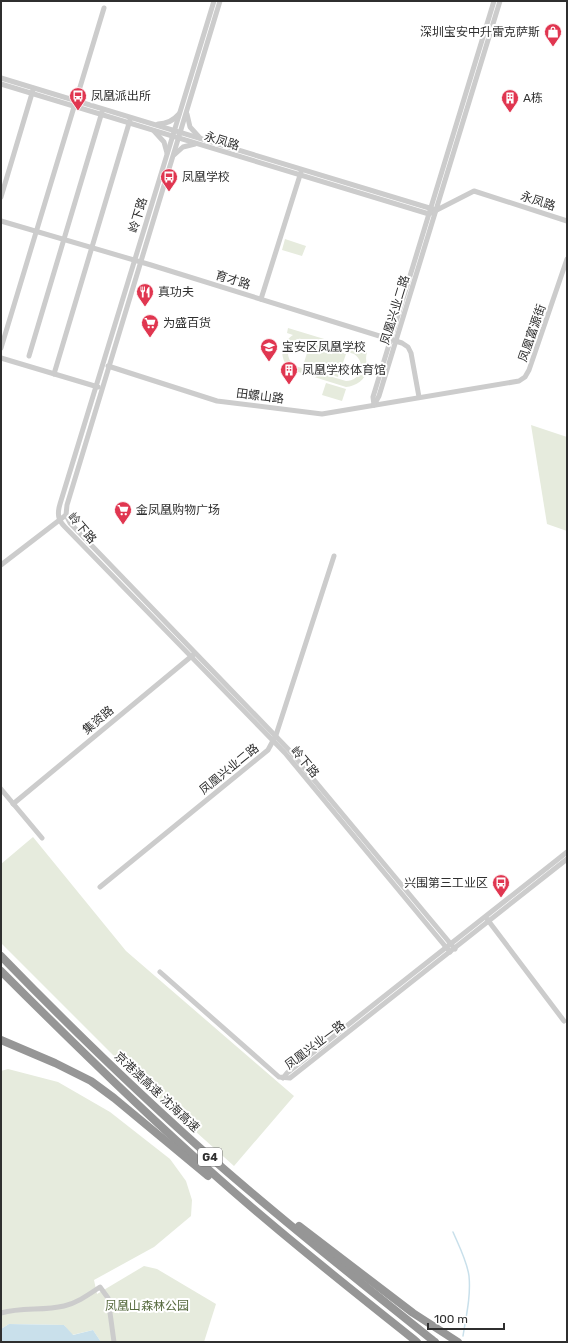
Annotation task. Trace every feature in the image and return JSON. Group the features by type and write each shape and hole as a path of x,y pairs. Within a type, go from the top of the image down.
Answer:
{"highway":[{"name":"京港澳高速 沈海高速","path":"1,956 131,1086 218,1164 322,1252 435,1342"},
{"name":"京港澳高速 沈海高速","path":"1,971 123,1092 210,1171 316,1261 417,1342"},
{"path":"1,1040 55,1063 91,1081 114,1098 216,1182 252,1207"},
{"path":"218,1164 413,1313 458,1342"}],"street":[{"name":"岭下路","path":"214,1 177,134 172,159 67,505 66,515 74,526 294,755 451,948"},
{"name":"岭下路","path":"184,109 220,1"},
{"name":"凤凰兴业二路","path":"393,340 494,1"},
{"name":"凤凰兴业二路","path":"374,405 373,397 393,340 432,211 500,1"},
{"path":"1,348 104,8"},
{"name":"永凤路","path":"1,78 74,103 177,134 204,140 301,172"},
{"name":"永凤路","path":"1,84 33,90"},
{"path":"1,198 33,90"},
{"path":"150,126 168,122 184,109 190,127 196,135 204,140"},
{"path":"29,356 102,111"},
{"path":"54,374 130,120"},
{"path":"150,126 164,142 167,151 166,159"},
{"name":"岭下路","path":"177,134 166,159 96,386 60,504 58,512 59,519 65,527 274,741 451,948"},
{"name":"永凤路","path":"177,134 200,144 432,211 474,191 567,221"},
{"path":"172,159 183,147 190,144 200,144"},
{"path":"261,299 301,172"},
{"name":"育才路","path":"1,221 141,262 403,344 410,350 419,397"},
{"name":"凤凰富源街","path":"419,397 518,381 525,377 530,370 567,259"},
{"path":"1,358 102,388"},
{"name":"田螺山路","path":"103,365 218,401 322,414 419,397"},
{"path":"1,565 66,515"},
{"name":"凤凰兴业二路","path":"100,887 265,754 274,741 334,556"},
{"name":"集资路","path":"13,804 196,652"},
{"path":"1,789 42,838"},
{"name":"凤凰兴业一路","path":"160,972 279,1077 290,1078 487,919 567,852"},
{"name":"凤凰兴业一路","path":"487,919 567,859"},
{"path":"487,919 564,1021"},
{"path":"1,1313 10,1310 63,1306 76,1302 100,1287 108,1298 114,1342"}],"green space":[{"path":"285,239 306,246 302,256 282,250"},
{"path":"288,328 367,352 367,369 365,376 357,384 346,387 292,370 285,362 282,352 285,343 293,335 287,333","holes":["297,339 306,339 354,354 358,358 361,366 359,375 346,381 295,366 288,356 289,349 293,342"]},
{"path":"310,343 346,354 338,377 303,366"},
{"path":"326,383 346,389 342,401 322,395"},
{"path":"531,425 567,437 567,531 547,524"},
{"path":"33,837 126,951 294,1096 234,1166 137,1079 1,943 1,864"},
{"name":"凤凰山森林公园","path":"8,1069 58,1082 110,1112 170,1159 186,1181 192,1200 191,1216 154,1247 94,1280 97,1294 144,1266 157,1269 216,1304 204,1342 101,1342 93,1330 72,1335 64,1325 9,1324 1,1329 1,1071"}],"water":[{"path":"9,1324 64,1325 73,1335 93,1330 101,1342 1,1342 1,1329"}],"waterway":[{"path":"453,1232 465,1259 469,1276 469,1299 463,1336"}],"place":[{"name":"深圳宝安中升雷克萨斯","path":"553,47"},
{"name":"凤凰派出所","path":"78,111"},
{"name":"A栋","path":"510,113"},
{"name":"凤凰学校","path":"169,192"},
{"name":"真功夫","path":"145,307"},
{"name":"为盛百货","path":"150,338"},
{"name":"宝安区凤凰学校","path":"269,362"},
{"name":"凤凰学校体育馆","path":"289,385"},
{"name":"金凤凰购物广场","path":"123,525"},
{"name":"兴围第三工业区","path":"501,898"}]}
